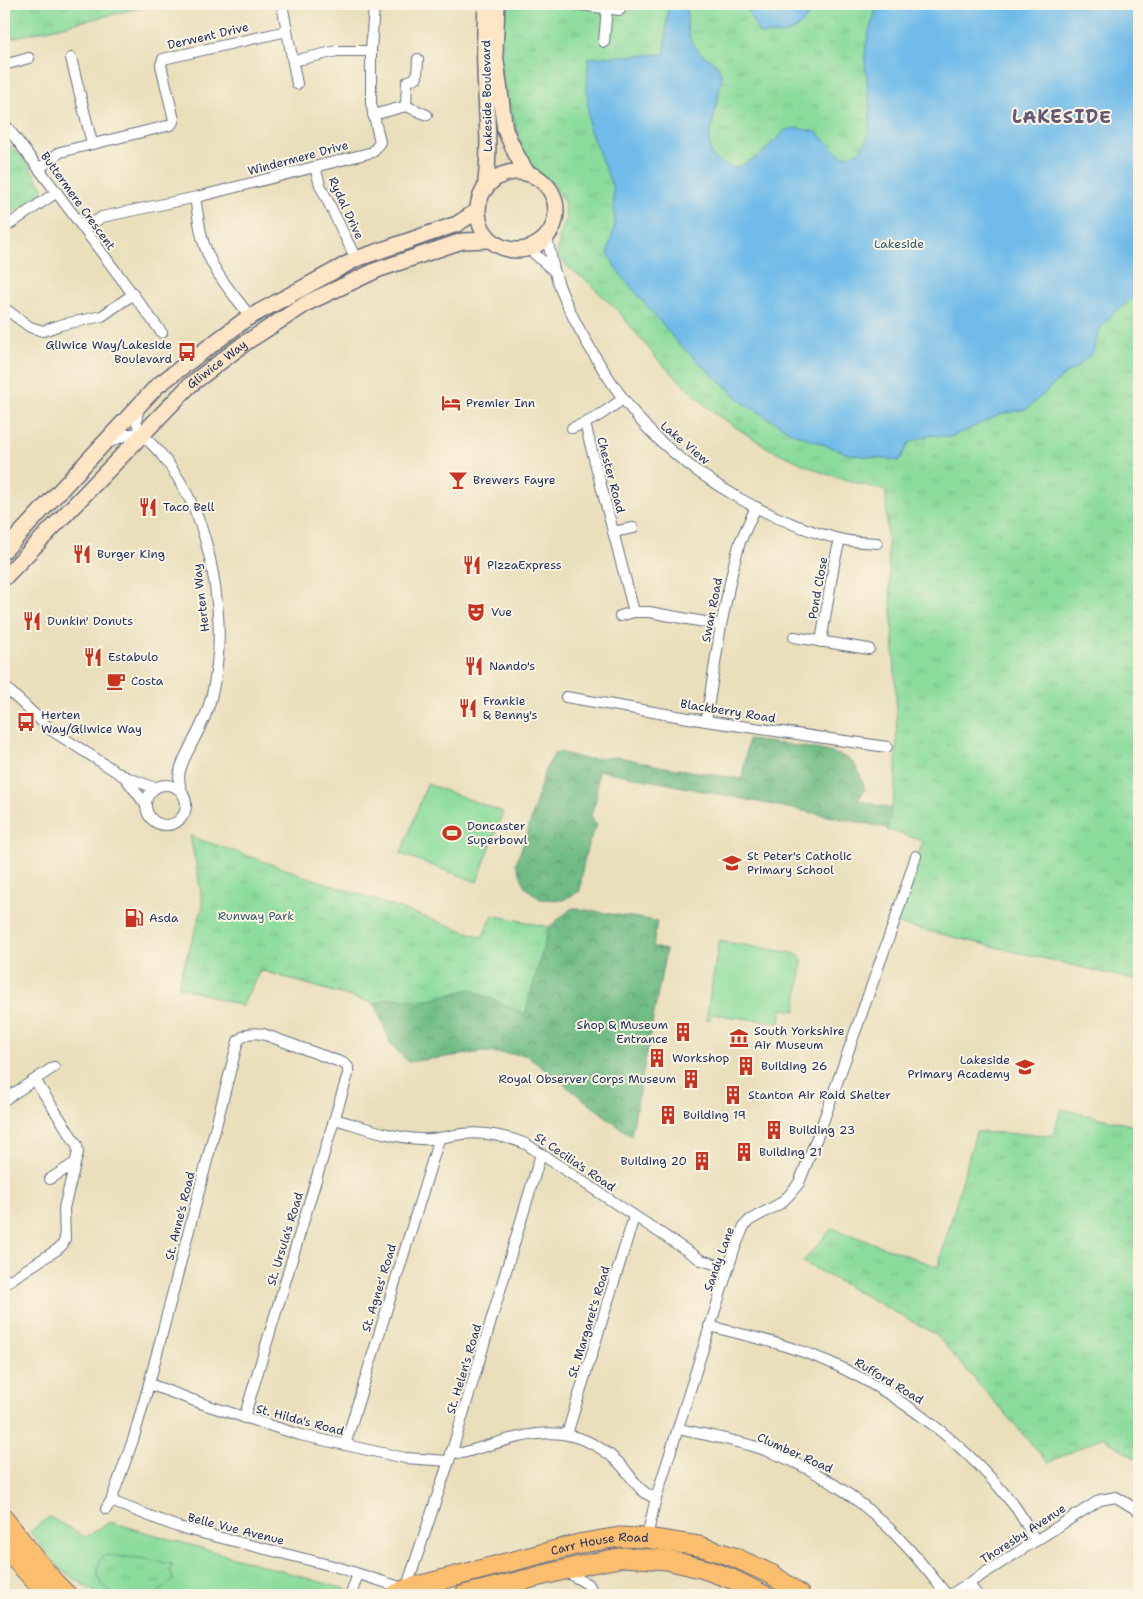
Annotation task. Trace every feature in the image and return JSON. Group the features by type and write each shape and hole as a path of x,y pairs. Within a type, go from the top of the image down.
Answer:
{"highway":[{"path":"4,1518 56,1591"},
{"name":"Carr House Road","path":"405,1593 582,1543 619,1537 647,1538 699,1546 734,1557 773,1576 800,1595"},
{"path":"4,1547 56,1591 72,1595"},
{"name":"Carr House Road","path":"464,1595 600,1562 624,1558 644,1558 667,1560 704,1569 732,1579 764,1595"}],"street":[{"path":"282,4 297,84"},
{"name":"Windermere Drive","path":"84,229 102,217 195,198 373,152 380,142 370,103 374,4"},
{"name":"Lakeside Boulevard","path":"485,189 488,169 489,130 484,68 486,4"},
{"name":"Lakeside Boulevard","path":"498,4 495,53 505,130 527,173"},
{"path":"576,4 620,10"},
{"path":"604,42 607,8"},
{"name":"Derwent Drive","path":"39,169 60,152 171,125 174,120 161,65 163,59 287,30"},
{"path":"293,61 338,51 371,50"},
{"path":"4,64 29,58"},
{"path":"71,58 92,144"},
{"path":"406,106 407,82 417,77 418,59"},
{"path":"374,115 406,106 427,115"},
{"name":"Buttermere Crescent","path":"4,124 162,333"},
{"name":"Rydal Drive","path":"315,167 320,185 356,258"},
{"path":"511,172 527,173 539,179 551,192 556,205 555,220 547,236 540,243 529,249 514,251 502,248 490,240 481,230 477,211 479,197 485,189 488,183 498,176 511,172"},
{"path":"4,228 57,192"},
{"path":"195,198 204,244 212,263 250,316"},
{"name":"Gliwice Way","path":"4,551 157,386 250,316 356,258 457,224 477,211"},
{"name":"Lake View","path":"547,236 554,270 575,322 601,367 623,399 657,438 684,461 726,490 756,507 796,525 840,539 877,543"},
{"name":"Gliwice Way","path":"4,578 190,385 245,343 309,302 387,267 462,241 490,240"},
{"name":"Lake View","path":"529,249 554,270"},
{"path":"4,308 30,327 43,332 60,325 102,316 132,295"},
{"name":"Chester Road","path":"572,428 585,424 623,399"},
{"path":"141,403 136,414 136,424 142,434"},
{"name":"Chester Road","path":"585,424 634,612"},
{"path":"98,448 128,434 142,434"},
{"name":"Herten Way","path":"142,434 161,454 180,480 192,502 203,532 213,574 219,621 217,665 204,720 180,771 158,787"},
{"name":"Swan Road","path":"706,721 721,625 740,542 756,507"},
{"name":"Chester Road","path":"613,532 633,528"},
{"name":"Pond Close","path":"821,642 840,539"},
{"path":"620,616 634,612 649,612 721,625"},
{"path":"794,638 869,649"},
{"path":"4,686 51,730 123,776 158,787 175,787 183,794"},
{"name":"Blackberry Road","path":"566,698 706,721 887,747"},
{"path":"123,776 146,805 150,816 154,820 160,824 172,824 180,819 185,812 186,806 180,786 180,771"},
{"path":"146,805 148,798 158,787"},
{"name":"Sandy Lane","path":"644,1558 656,1498 728,1268 744,1226 750,1220 780,1203 799,1183 823,1122 916,856"},
{"name":"St. Anne's Road","path":"108,1505 133,1440 149,1384 238,1041 244,1034 252,1032 263,1034 343,1063 348,1067"},
{"path":"4,1100 54,1067"},
{"name":"St. Ursula's Road","path":"244,1418 335,1119 348,1074 348,1067"},
{"path":"5,1281 58,1249 65,1239 64,1208 78,1152 77,1145 34,1080"},
{"name":"St Cecilia's Road","path":"335,1119 406,1138 439,1139 472,1132 494,1134 526,1144 701,1260 728,1268"},
{"name":"St. Agnes' Road","path":"344,1445 439,1139"},
{"name":"St. Helen's Road","path":"405,1593 450,1456 542,1154"},
{"path":"68,1190 54,1177 75,1163"},
{"name":"St. Margaret's Road","path":"567,1434 634,1217"},
{"name":"Rufford Road","path":"710,1326 770,1341 838,1366 881,1388 912,1408 945,1434 983,1470 1017,1509 1036,1540"},
{"name":"St. Hilda's Road","path":"149,1384 244,1418 300,1435 405,1458 450,1456 532,1433 567,1434 591,1443 604,1451 618,1462 644,1493 656,1498"},
{"name":"Clumber Road","path":"678,1429 754,1447 791,1462 825,1479 856,1499 880,1520 908,1548 949,1595"},
{"name":"Thoresby Avenue","path":"949,1595 1100,1500 1110,1497 1123,1500 1139,1511"},
{"name":"Belle Vue Avenue","path":"108,1505 178,1527 358,1574 405,1593"},
{"path":"589,1585 592,1574 600,1562"},
{"path":"563,1570 589,1585 594,1595"},
{"path":"352,1591 358,1574"},
{"path":"969,1584 978,1595"}],"green space":[{"path":"4,4 157,4 4,40"},
{"name":"Lakeside","path":"497,4 1139,4 1139,981 894,923 923,841 887,830 894,797 897,741 886,491 823,473 768,448 714,413 657,359 618,311 557,255 560,232 566,220 564,202 554,185 526,163 495,53"},
{"path":"4,141 24,159 43,187 41,194 4,218"},
{"path":"748,740 815,749 840,755 848,759 857,769 865,790 858,800 891,809 888,828 598,770 596,800 591,815 597,826 583,865 580,891 563,900 540,899 525,887 516,863 528,831 545,770 555,753 559,752 585,759 620,757 659,766 742,779"},
{"name":"Doncaster Superbowl","path":"427,784 503,812 477,882 401,854"},
{"name":"Runway Park","path":"190,836 482,937 493,915 549,927 525,1014 470,989 429,1000 389,998 375,1004 260,970 242,1006 178,986 203,906"},
{"path":"572,908 657,921 653,947 666,950 631,1136 526,1055 483,1052 408,1062 391,1044 375,1004 260,970 242,1006 178,986 188,952 441,996 470,989 525,1014 549,927"},
{"path":"719,941 798,954 802,959 802,963 796,1011 782,1009 780,1023 711,1014 710,1020 706,1019"},
{"path":"1061,1109 1139,1127 1139,1461 1103,1437 1048,1463 935,1334 803,1262 832,1228 938,1267 976,1132 1053,1135"},
{"path":"49,1517 86,1537 110,1522 352,1591 346,1595 99,1595 60,1569 30,1532"},
{"path":"105,1555 149,1559 173,1565 170,1570 173,1579 162,1590 152,1595 126,1596 112,1594 103,1586 98,1575 99,1564"}],"water":[{"name":"Lakeside","path":"668,4 687,4 687,25 691,40 700,53 718,65 722,78 709,140 711,154 720,163 735,168 758,157 786,130 798,128 816,132 843,157 858,152 865,143 870,120 865,50 878,4 1139,4 1139,294 1113,313 1099,331 1093,352 1027,409 1002,414 951,437 930,435 910,442 899,461 849,454 793,433 745,404 678,343 616,269 608,252 615,225 613,188 589,128 587,88 589,58 665,54"},
{"path":"746,4 817,4 805,20 794,30 781,34 760,34"}],"place":[{"name":"Gliwice Way/Lakeside Boulevard","path":"187,352"},
{"name":"Premier Inn","path":"451,403"},
{"name":"Brewers Fayre","path":"458,480"},
{"name":"Taco Bell","path":"148,507"},
{"name":"Burger King","path":"82,554"},
{"name":"PizzaExpress","path":"472,565"},
{"name":"Vue","path":"476,612"},
{"name":"Dunkin' Donuts","path":"32,621"},
{"name":"Estabulo","path":"93,657"},
{"name":"Nando's","path":"474,666"},
{"name":"Costa","path":"116,681"},
{"name":"Frankie & Benny's","path":"468,708"},
{"name":"Herten Way/Gliwice Way","path":"26,722"},
{"name":"Doncaster Superbowl","path":"452,833"},
{"name":"St Peter's Catholic Primary School","path":"732,863"},
{"name":"Asda","path":"134,918"},
{"name":"Shop & Museum Entrance","path":"683,1032"},
{"name":"South Yorkshire Air Museum","path":"739,1038"},
{"name":"Workshop","path":"657,1058"},
{"name":"Building 26","path":"746,1066"},
{"name":"Lakeside Primary Academy","path":"1025,1067"},
{"name":"Royal Observer Corps Museum","path":"691,1079"},
{"name":"Stanton Air Raid Shelter","path":"733,1095"},
{"name":"Building 19","path":"668,1115"},
{"name":"Building 23","path":"774,1130"},
{"name":"Building 21","path":"744,1152"},
{"name":"Building 20","path":"702,1161"}],"district":[{"name":"LAKESIDE","path":"1062,117"}]}
